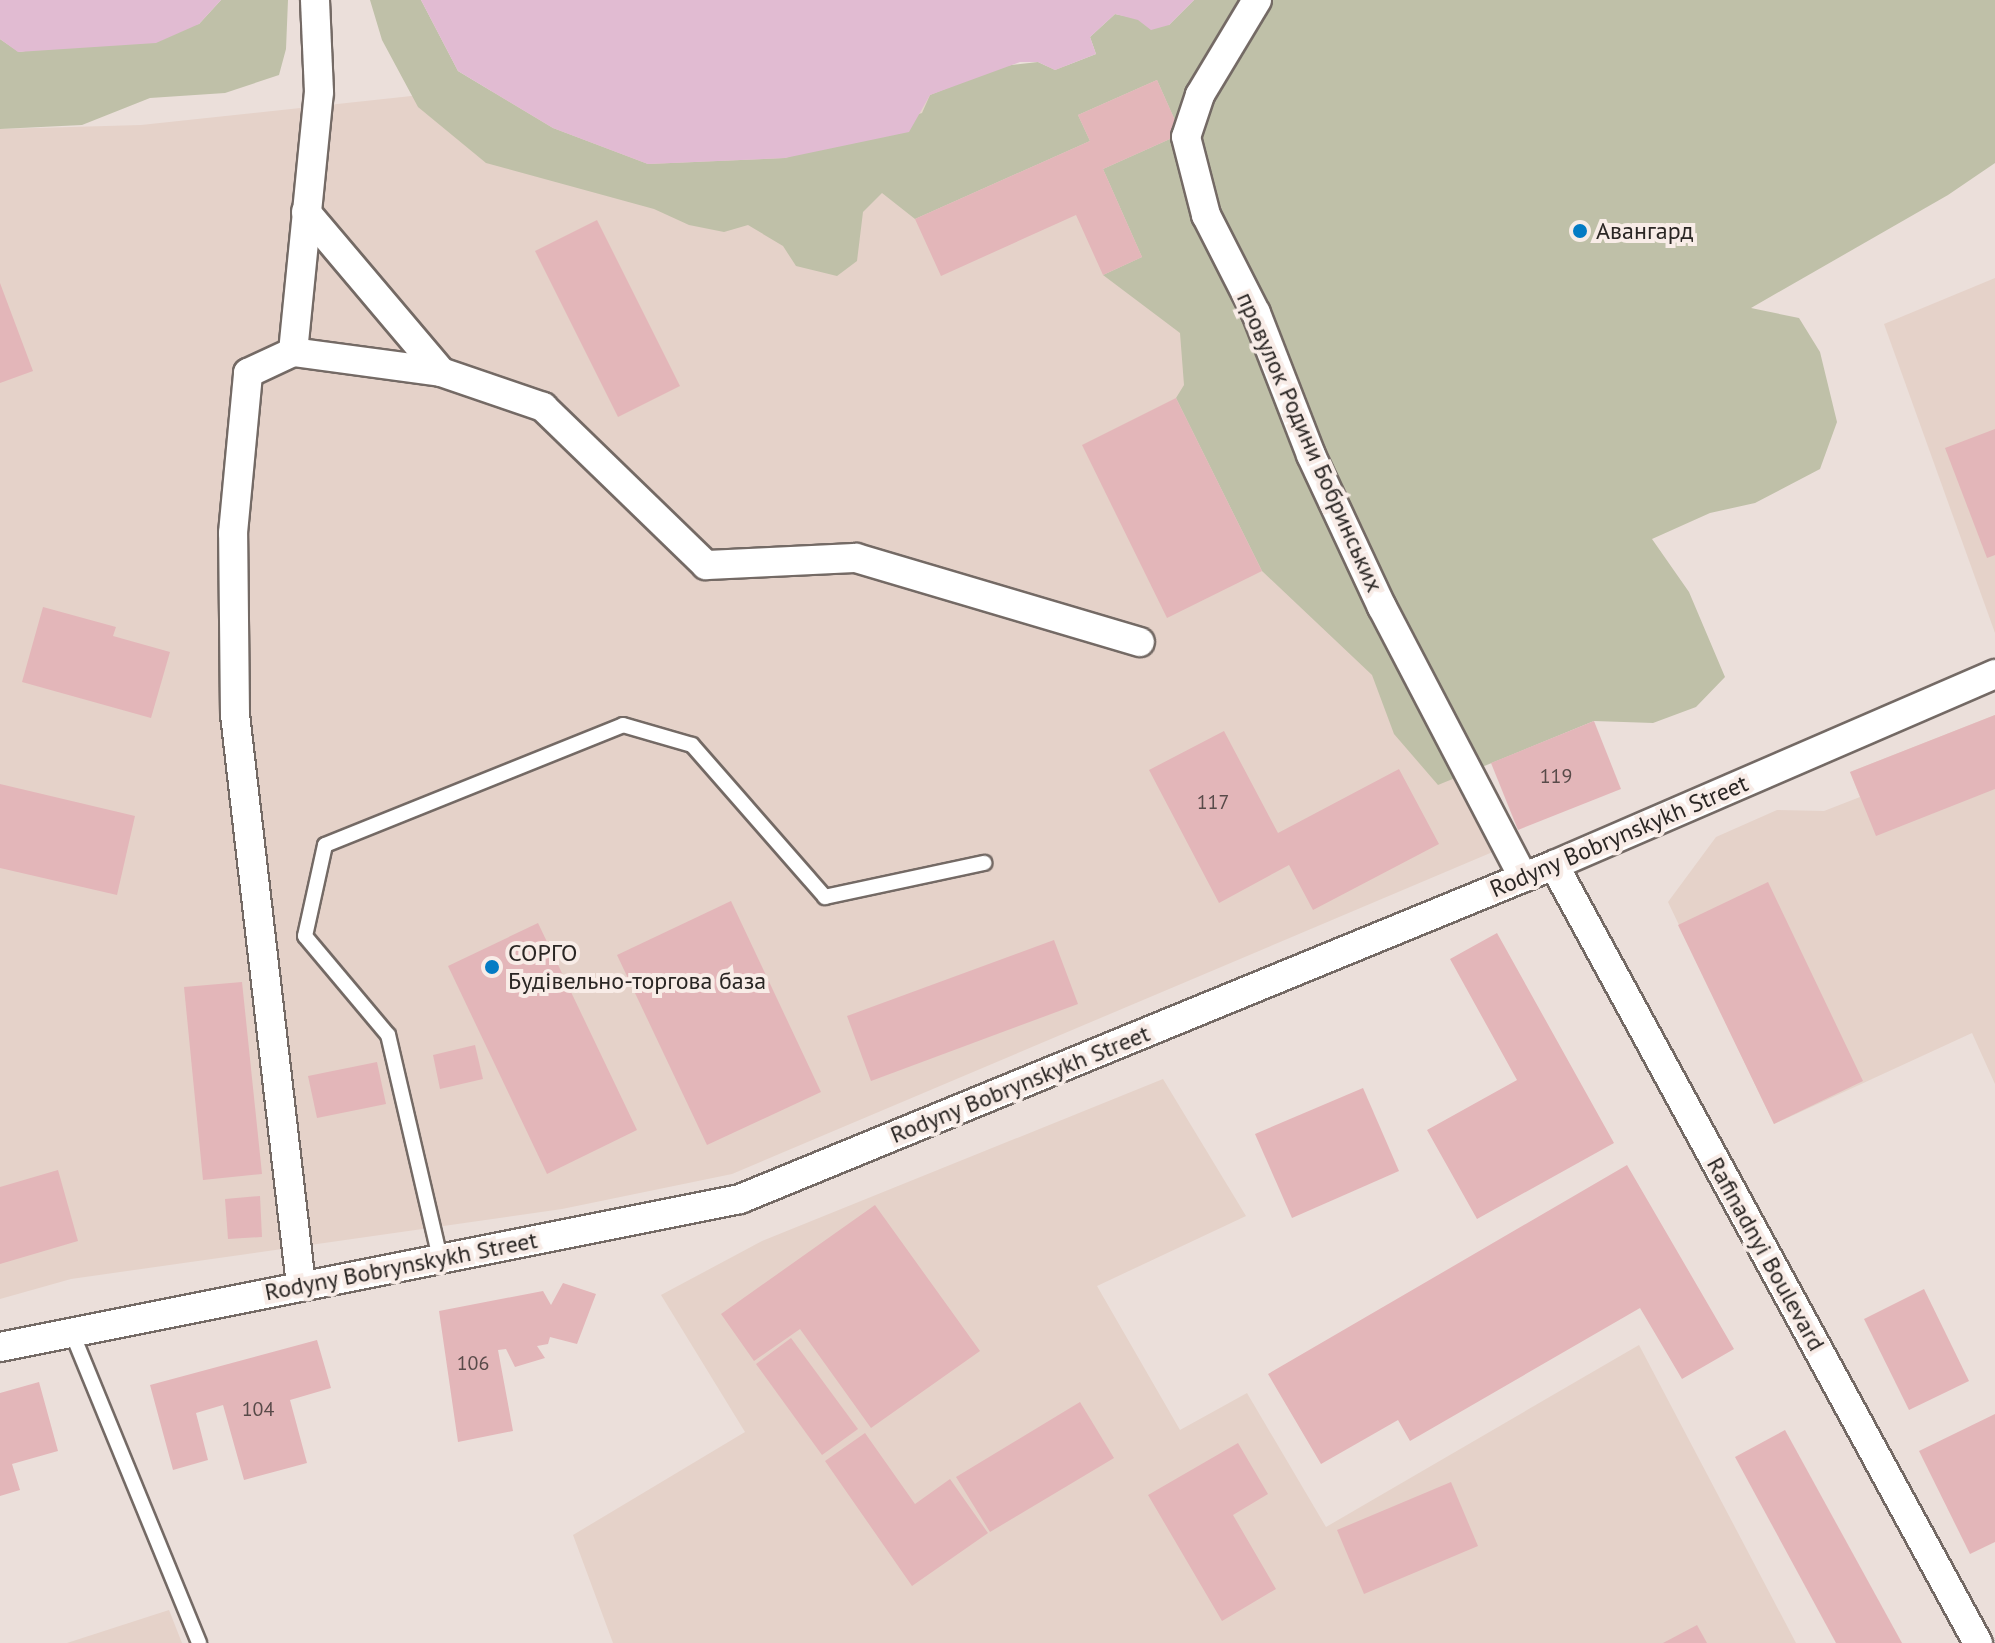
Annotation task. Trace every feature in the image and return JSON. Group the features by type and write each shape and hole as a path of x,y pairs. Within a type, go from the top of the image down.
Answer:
{"street":[{"path":"293,352 319,92 315,0"},
{"name":"провулок Родини Бобринських","path":"1257,0 1200,95 1186,137 1206,215 1256,313 1311,455 1382,607 1523,877"},
{"path":"306,212 441,372"},
{"path":"301,1285 235,715 233,564 248,373 293,352 441,372 543,407 706,565 856,558 1140,642"},
{"name":"Rodyny Bobrynskykh Street","path":"0,1347 740,1199 1554,865 1995,674"},
{"name":"Rafinadnyi Boulevard","path":"1554,865 1978,1643"}],"lane":[{"path":"440,1258 388,1035 305,936 325,845 623,725 692,745 825,897 984,863"},
{"path":"72,1333 199,1643"}],"shaded area":[{"path":"0,0 221,0 199,24 156,43 18,52 0,39"},
{"path":"421,0 1194,0 1169,25 1151,30 1138,20 1115,14 1090,37 1096,54 1055,70 1038,62 1020,62 930,95 909,132 785,158 648,164 553,128 458,71"},
{"path":"1186,60 1495,851 732,1174 562,1209 71,1279 0,1299 0,129 141,125 430,94"},
{"path":"1995,278 1995,633 1884,324"},
{"path":"1995,715 1995,1084 1972,1033 1774,1124 1668,902 1716,837 1777,810 1824,811 1860,797 1850,772"},
{"path":"1163,1079 1246,1216 1097,1286 1180,1430 1247,1393 1326,1527 1639,1345 1796,1643 613,1643 573,1535 745,1432 661,1295 762,1241"},
{"path":"169,1610 182,1643 67,1643"}],"green space":[{"path":"221,0 288,0 286,49 279,75 225,93 150,98 82,125 0,129 0,39 19,52 199,24"},
{"path":"370,0 421,0 458,71 553,128 648,164 785,158 922,113 930,95 1003,66 1038,62 1055,70 1096,54 1090,37 1115,14 1169,25 1194,0 1995,0 1995,163 1948,195 1751,308 1799,318 1820,352 1837,422 1820,469 1755,503 1710,513 1652,539 1689,592 1725,677 1696,707 1653,723 1594,721 1438,785 1394,734 1372,675 1262,571 1176,398 1184,385 1180,333 1103,275 1142,257 1103,169 1181,134 1157,80 1078,115 1090,141 915,219 882,193 863,212 857,261 837,276 796,266 783,246 748,225 724,232 689,225 654,209 486,163 418,107 382,40"}],"building":[{"path":"1157,80 1181,134 1103,169 1142,257 1103,275 1076,215 941,276 915,219 1090,141 1078,115"},
{"path":"597,220 680,386 618,417 535,251"},
{"path":"0,283 33,371 0,383"},
{"path":"1176,398 1262,571 1167,618 1082,445"},
{"path":"1995,429 1995,555 1987,558 1945,448"},
{"path":"43,607 116,627 113,636 170,652 151,718 22,682"},
{"path":"1995,715 1995,789 1876,836 1850,772"},
{"path":"1594,721 1621,789 1518,830 1491,763"},
{"path":"1224,731 1278,833 1399,769 1439,844 1313,910 1289,865 1219,903 1149,770"},
{"path":"0,784 135,816 117,895 0,868"},
{"path":"1768,882 1863,1081 1774,1124 1678,925"},
{"path":"731,901 821,1092 707,1145 617,955"},
{"path":"538,923 637,1130 547,1174 448,966"},
{"path":"1497,933 1614,1143 1477,1219 1427,1130 1517,1080 1450,959"},
{"path":"1054,940 1078,1004 871,1081 847,1016"},
{"path":"242,982 262,1174 203,1180 184,987"},
{"path":"475,1045 483,1079 440,1089 433,1055"},
{"path":"377,1062 386,1104 317,1118 308,1076"},
{"path":"1363,1088 1399,1171 1292,1218 1255,1134"},
{"path":"1627,1165 1734,1349 1682,1379 1640,1308 1410,1441 1398,1420 1321,1464 1268,1374"},
{"path":"58,1170 78,1241 0,1264 0,1187"},
{"path":"260,1196 262,1237 228,1239 225,1199"},
{"path":"875,1205 980,1351 871,1428 800,1329 754,1361 721,1314"},
{"path":"563,1283 596,1294 577,1344 550,1337 548,1344 537,1346 545,1358 515,1367 506,1349 498,1350 513,1431 458,1442 439,1311 543,1291 551,1305"},
{"path":"1924,1289 1969,1381 1909,1410 1864,1319"},
{"path":"791,1338 858,1429 822,1455 756,1364"},
{"path":"317,1340 331,1388 290,1400 307,1463 244,1480 223,1405 196,1413 208,1460 173,1470 150,1385"},
{"path":"39,1382 58,1451 12,1464 20,1490 0,1496 0,1393"},
{"path":"1080,1402 1114,1458 990,1532 956,1477"},
{"path":"1995,1414 1995,1542 1970,1554 1919,1451"},
{"path":"1785,1430 1902,1643 1836,1643 1735,1457"},
{"path":"865,1433 915,1504 950,1479 988,1533 912,1586 825,1461"},
{"path":"1238,1443 1268,1494 1233,1515 1276,1589 1222,1621 1148,1495"},
{"path":"1451,1482 1478,1546 1364,1594 1337,1530"},
{"path":"1697,1625 1707,1643 1663,1643"}],"place":[{"name":"Авангард","path":"1580,231"},
{"name":"СОРГО Будівельно-торгова база","path":"492,967"}]}
